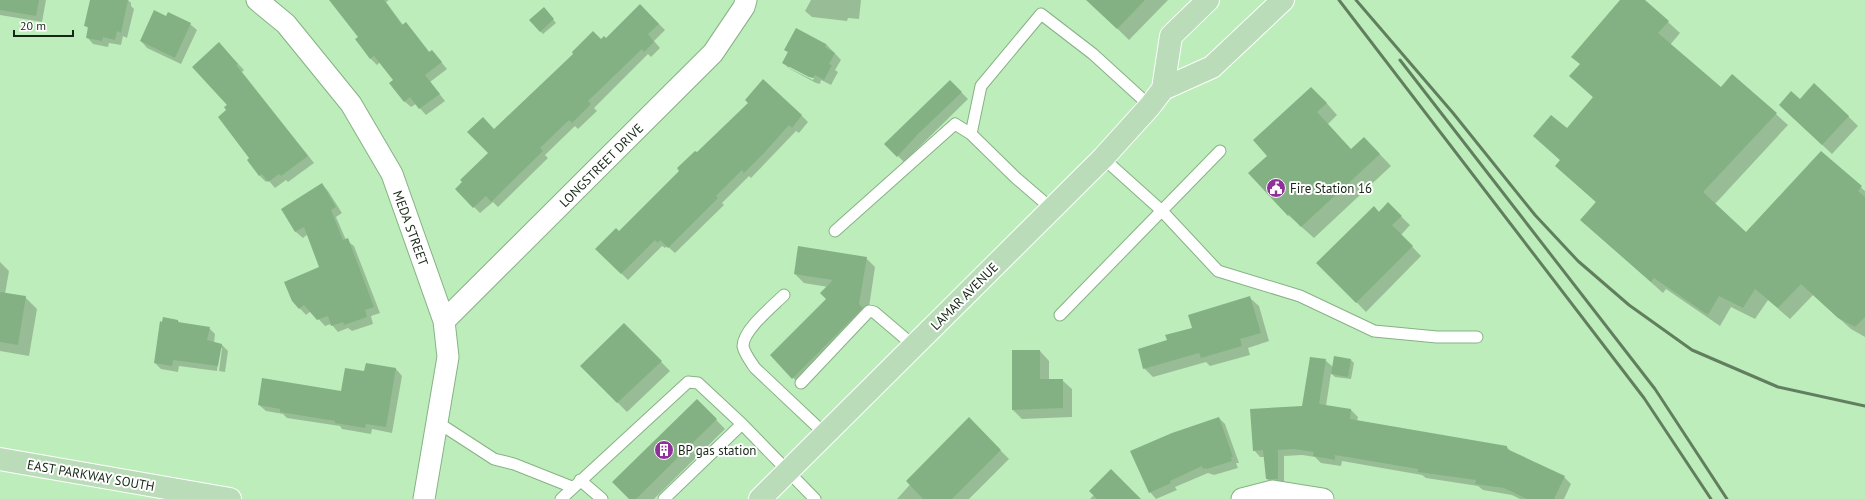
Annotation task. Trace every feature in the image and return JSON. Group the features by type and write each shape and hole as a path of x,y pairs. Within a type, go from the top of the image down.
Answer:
{"main road":[{"name":"LAMAR AVENUE","path":"1163,89 1171,36 1208,0"},
{"name":"LAMAR AVENUE","path":"760,499 1103,158 1150,106 1163,89 1212,67 1283,0"},
{"name":"EAST PARKWAY SOUTH","path":"0,459 230,499"}],"street":[{"name":"MEDA STREET","path":"257,0 286,24 351,104 392,174 444,321 448,357 424,499"},
{"name":"LONGSTREET DRIVE","path":"444,321 713,53 744,7 746,0"},
{"path":"1242,499 1273,491 1323,499"}],"lane":[{"path":"971,134 981,86 1041,14 1093,54 1150,106"},
{"path":"835,231 955,124 971,134 1016,178 1052,209"},
{"path":"1060,315 1220,151"},
{"path":"1103,158 1162,211 1218,271 1300,296 1374,331 1437,337 1477,337"},
{"path":"784,295 747,333 743,346 746,355 755,368 825,434"},
{"path":"801,383 870,311 874,312 914,346"},
{"path":"561,499 576,483 688,382 698,383 742,424 815,499"},
{"path":"437,422 494,459 576,483 602,499"},
{"path":"664,499 742,424"}],"building":[{"path":"0,0 39,0 36,16 0,10"},
{"path":"90,0 128,0 121,33 117,31 115,40 103,37 102,41 86,38 88,27 84,26"},
{"path":"329,0 384,0 402,25 406,22 429,52 432,50 442,62 425,75 440,94 419,109 410,97 404,102 389,83 393,80 374,56 370,59 355,39 358,37"},
{"path":"1086,0 1145,0 1117,29"},
{"path":"1620,0 1645,0 1669,21 1658,33 1721,87 1732,74 1777,113 1703,192 1746,232 1821,151 1862,186 1858,191 1865,197 1865,317 1855,327 1838,318 1801,284 1778,308 1755,289 1743,308 1719,296 1708,315 1654,278 1651,282 1580,220 1596,202 1555,166 1560,160 1533,136 1551,115 1567,128 1593,97 1569,76 1580,64 1571,57"},
{"path":"640,4 659,24 648,34 654,42 644,52 642,49 588,101 591,104 572,123 569,120 540,148 543,151 491,202 486,196 473,208 455,189 462,182 460,180 488,153 467,132 483,117 494,129 573,54 572,52 593,31 601,39 604,36 606,38"},
{"path":"544,7 554,19 540,32 529,20"},
{"path":"154,10 166,16 168,12 191,23 175,58 140,41"},
{"path":"796,28 826,44 825,47 835,53 829,64 832,65 824,80 815,75 813,78 809,77 782,63 788,52 784,50"},
{"path":"219,42 238,64 236,65 308,156 281,176 279,174 268,182 262,174 259,176 247,160 249,158 218,117 226,110 224,107 227,105 192,67"},
{"path":"763,79 802,115 792,128 789,125 744,173 742,170 716,196 718,198 668,248 660,240 658,243 655,240 621,274 595,249 616,228 619,231 679,171 677,168 695,151 697,152 748,103 745,100"},
{"path":"950,80 962,92 918,134 897,157 884,144"},
{"path":"1814,83 1849,116 1822,145 1779,105 1791,91 1800,99"},
{"path":"1311,87 1327,103 1317,112 1351,149 1364,137 1380,154 1301,227 1289,214 1288,216 1248,173 1267,156 1253,140"},
{"path":"322,183 336,207 331,210 343,240 348,238 374,307 365,310 367,317 344,325 343,322 331,326 328,316 317,320 304,305 299,309 292,301 284,282 319,267 304,227 295,232 281,209"},
{"path":"1388,202 1402,216 1392,225 1413,246 1356,303 1316,263 1374,206 1379,212"},
{"path":"798,246 867,257 859,304 863,308 792,379 770,355 826,299 820,293 833,280 794,274"},
{"path":"0,292 26,296 18,345 0,342"},
{"path":"1250,296 1261,333 1240,339 1242,346 1201,358 1199,353 1143,369 1138,349 1167,340 1165,335 1192,328 1188,315"},
{"path":"163,317 178,320 178,322 210,327 207,340 222,344 218,366 173,360 172,366 154,363 160,321 162,322"},
{"path":"624,323 662,361 617,403 580,366"},
{"path":"1012,350 1040,350 1040,379 1063,379 1063,408 1012,410"},
{"path":"1334,356 1351,359 1348,377 1331,374"},
{"path":"1310,357 1326,359 1319,404 1351,409 1350,419 1507,446 1507,449 1565,476 1554,499 1527,499 1504,488 1475,484 1476,480 1418,472 1418,469 1335,455 1335,460 1313,456 1314,452 1294,449 1278,450 1278,479 1266,479 1263,450 1253,451 1250,409 1302,406"},
{"path":"366,363 396,368 386,427 366,424 365,428 335,423 335,421 280,412 280,409 258,405 262,378 341,391 345,368 364,371"},
{"name":"BP gas station","path":"697,399 717,419 636,499 629,499 612,482"},
{"path":"969,417 1001,450 952,499 923,499 906,481"},
{"path":"1219,417 1233,457 1231,457 1232,461 1207,469 1203,469 1202,466 1149,493 1130,451 1172,433"},
{"path":"1111,469 1141,499 1097,499 1089,491"}],"railway":[{"path":"1339,0 1644,398 1711,499"},
{"path":"1356,0 1453,113 1535,215 1578,261 1629,305 1692,350 1778,387 1865,406"},
{"path":"1400,60 1655,389 1727,499"}],"place":[{"name":"Fire Station 16","path":"1276,188"},
{"name":"BP gas station","path":"664,450"}]}
